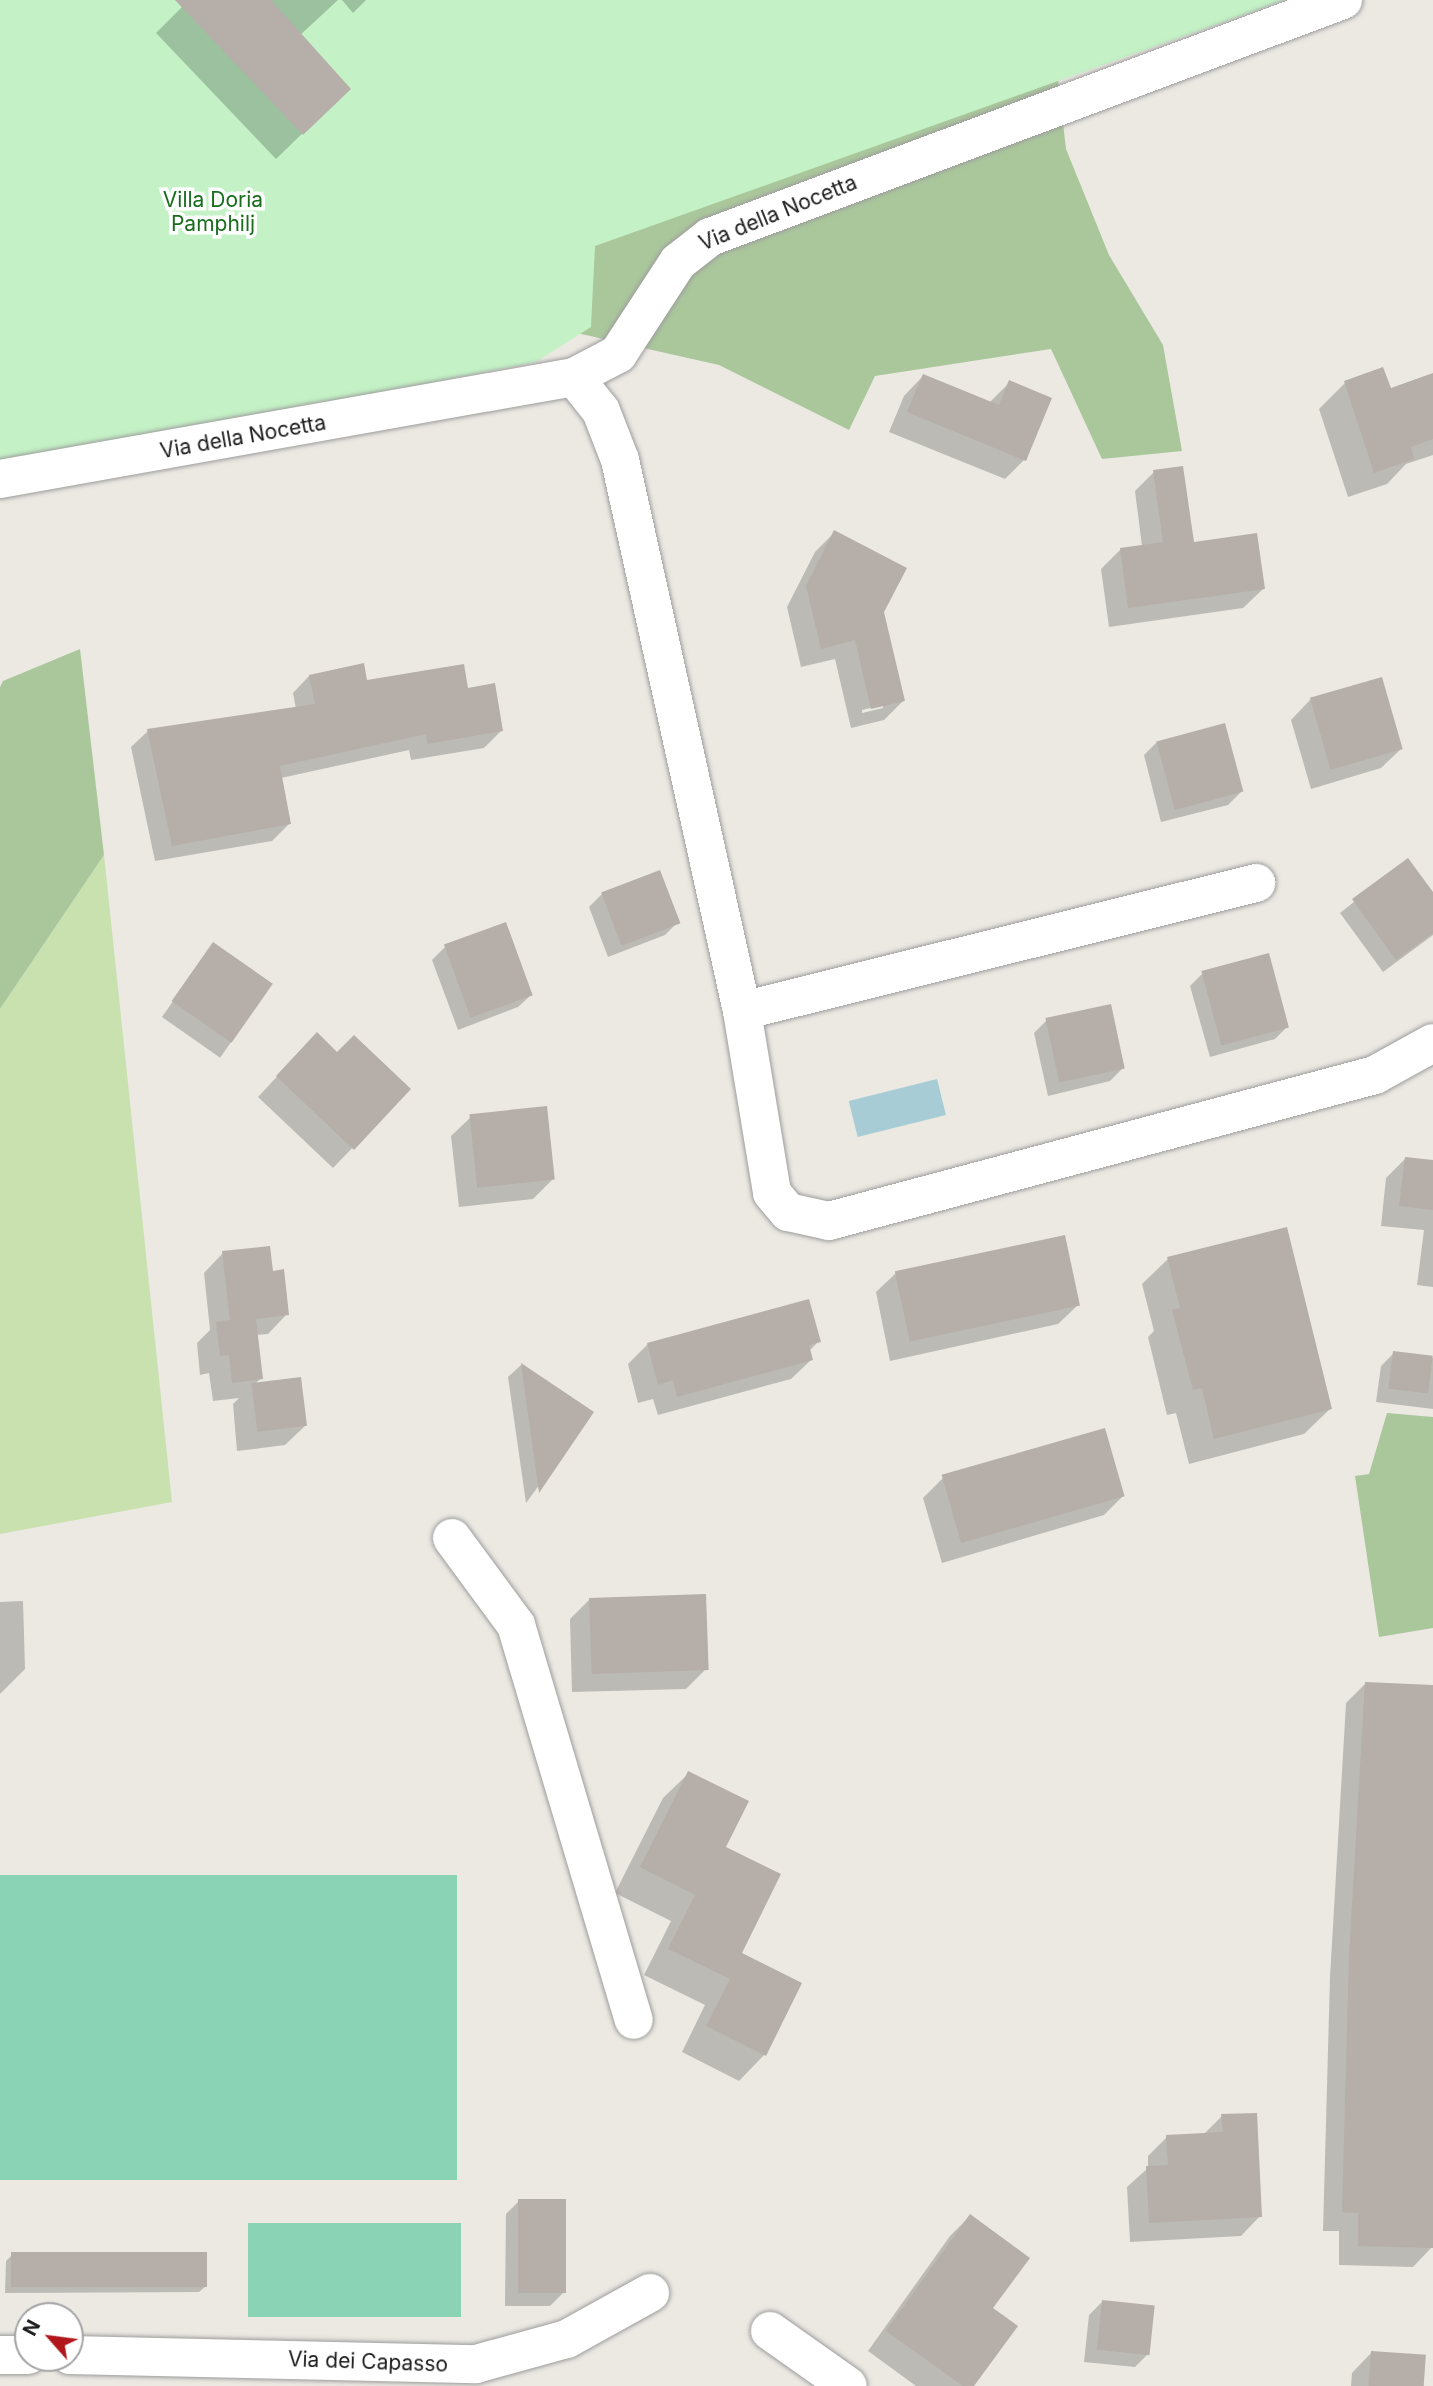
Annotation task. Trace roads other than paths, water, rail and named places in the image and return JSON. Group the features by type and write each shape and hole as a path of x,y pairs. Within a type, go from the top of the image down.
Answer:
{"street":[{"name":"Via della Nocetta","path":"0,479 574,377 618,354 678,262 710,237 1343,0"},
{"path":"574,377 601,411 620,460 742,1011 772,1193 788,1212 812,1220 829,1221 1375,1075 1433,1043"},
{"path":"742,1011 1256,883"},
{"path":"452,1538 516,1625 634,2020"},
{"name":"Via dei Capasso","path":"84,2355 477,2364 567,2339 650,2293"},
{"path":"770,2332 848,2386"}],"water":[{"path":"937,1079 946,1115 858,1137 849,1101"}],"park label":[{"name":"Villa Doria Pamphilj","path":"213,212"}]}
